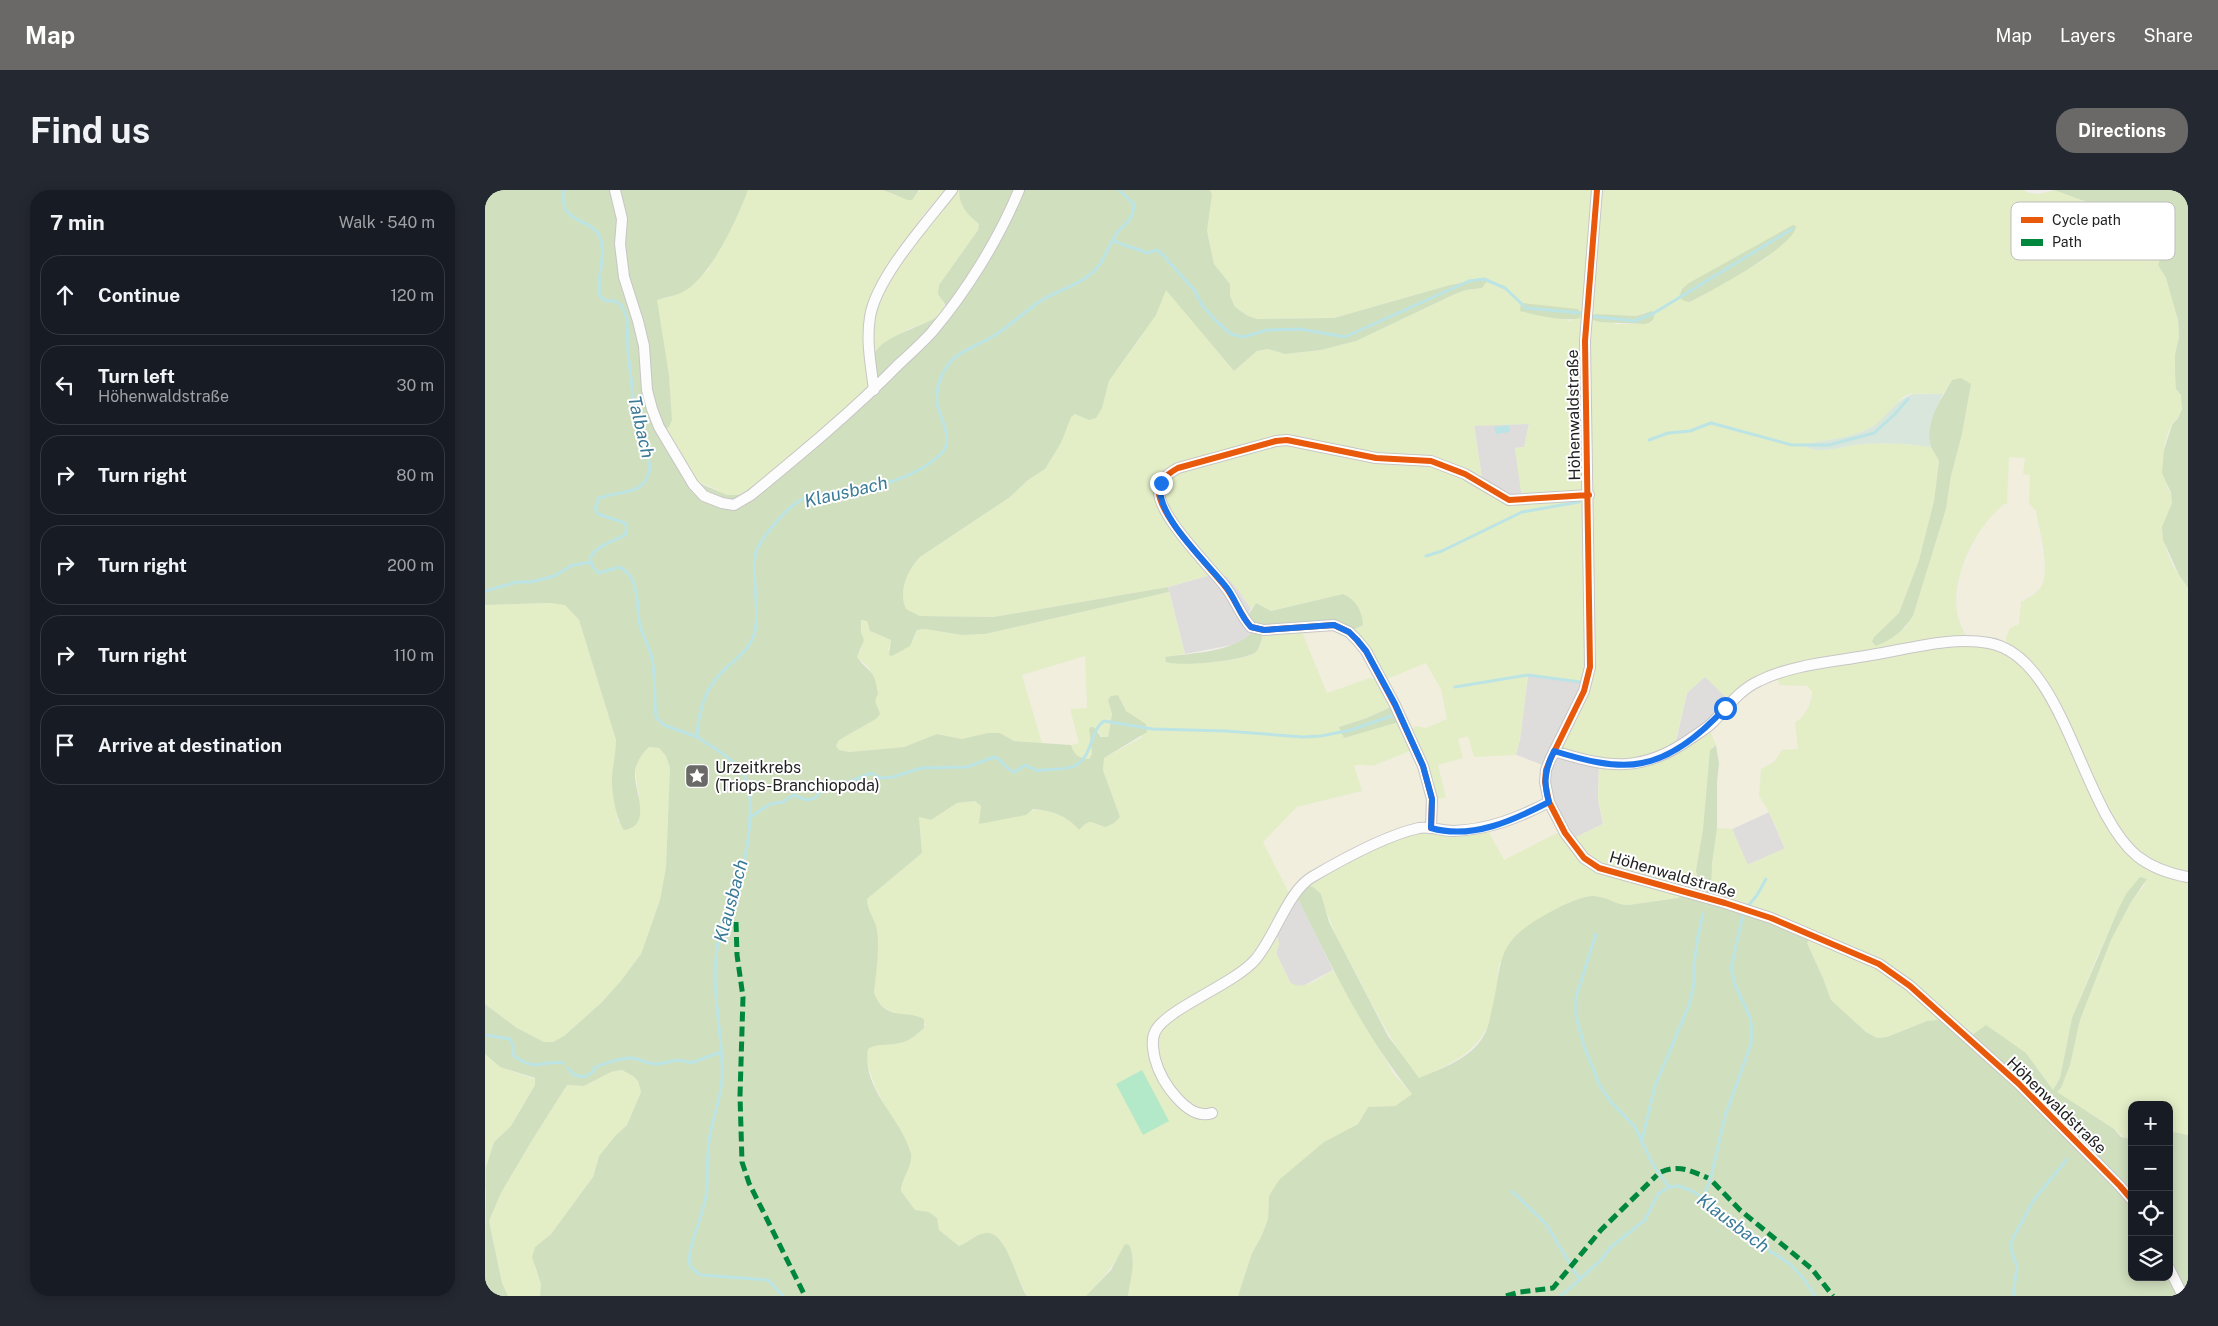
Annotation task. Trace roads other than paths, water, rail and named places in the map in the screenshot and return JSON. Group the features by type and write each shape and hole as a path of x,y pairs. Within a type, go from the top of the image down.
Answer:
{"street":[{"path":"615,190 622,218 621,261 644,346 647,390 652,409 659,427 698,492 722,504 734,505 740,503 763,486 874,390 931,333 951,307 996,239 1019,190"},
{"path":"874,390 869,339 873,304 878,293 913,239 952,190"},
{"name":"Höhenwaldstraße","path":"1597,190 1585,341 1589,495 1590,667 1584,691 1554,751 1545,776 1545,788 1549,802 1573,845 1584,858 1599,868 1725,903 1771,918 1821,941 1864,957 1895,975 2019,1084 2128,1195"},
{"path":"1431,828 1432,799 1423,766 1395,704 1366,651 1349,632 1334,625 1264,630 1251,627 1230,592 1195,551 1165,510 1160,499 1161,483 1166,476 1178,468 1281,440 1377,458 1431,461 1465,474 1509,500 1589,495"},
{"path":"1554,751 1606,762 1641,764 1674,750 1711,724 1747,688 1770,676 1803,667 1927,646 1968,641 1990,643 1999,645 2015,654 2038,678 2058,713 2095,794 2127,846 2148,863 2188,877"},
{"path":"1213,1114 1203,1115 1194,1112 1178,1100 1169,1088 1161,1076 1156,1061 1153,1042 1156,1030 1171,1016 1230,981 1248,968 1266,945 1301,884 1379,843 1418,828 1453,831 1502,824 1549,802"},
{"path":"2173,1276 2183,1296"}],"water":[{"path":"1509,425 1510,432 1496,434 1494,427"}],"waterway":[{"name":"Talbach","path":"565,190 563,192 563,202 568,213 593,228 600,237 602,244 599,281 600,296 606,301 615,301 622,306 627,318 628,352 634,405 650,466 648,476 639,487 599,498 595,508 598,514 625,523 627,528 625,535 597,549 591,560 592,566 599,573 619,567 631,577 636,593 640,626 652,659 656,717 664,725 697,737"},
{"name":"Klausbach","path":"783,1296 768,1280 701,1275 693,1270 689,1258 706,1197 709,1141 722,1079 715,978 718,943 734,901 741,875 750,815 749,789 742,772 729,758 697,737 698,721 702,706 711,686 742,654 754,635 757,613 754,576 755,555 761,542 771,529 799,501 813,495 867,488 890,482 923,468 941,454 945,449 947,436 937,403 937,392 942,374 948,364 961,353 998,333 1043,299 1075,284 1096,269 1118,231 1132,215 1134,204 1119,190"},
{"path":"1590,316 1635,321 1654,313 1792,229"},
{"path":"1113,240 1147,253 1157,250 1195,291 1202,305 1215,320 1231,334 1243,337 1267,330 1300,329 1345,337 1469,281 1484,279 1505,288 1526,308 1581,313"},
{"path":"1649,440 1668,433 1690,431 1711,423 1792,445 1829,445 1874,433 1908,399"},
{"path":"1426,556 1442,551 1522,512 1579,502"},
{"path":"485,591 517,582 531,582 554,576 573,565 592,562"},
{"path":"1455,687 1528,675 1580,682"},
{"path":"749,818 770,804 783,802 793,795 807,800 815,798 824,788 835,782 849,782 871,773 880,778 893,777 921,768 967,767 994,757 1015,772 1025,765 1038,771 1070,768 1085,757 1099,725 1104,721 1153,729 1226,731 1303,737 1321,736 1351,730 1391,716"},
{"path":"1748,906 1766,879"},
{"path":"1642,1140 1655,1086 1689,1005 1694,984 1694,964 1703,914"},
{"path":"1703,1198 1711,1177 1725,1116 1751,1044 1752,1029 1750,1017 1735,985 1731,968 1743,915"},
{"path":"1596,934 1576,997 1576,1016 1584,1046 1600,1086 1611,1102 1635,1127 1652,1163 1669,1187"},
{"path":"485,1035 510,1039 513,1046 513,1055 533,1065 563,1063"},
{"path":"568,1068 574,1075 584,1077 593,1072 594,1068 624,1059 632,1058 656,1064 677,1060 691,1063 721,1052"},
{"path":"2013,1296 2017,1266 2011,1250 2011,1242 2033,1201 2067,1159"},
{"name":"Klausbach","path":"1561,1296 1600,1261 1611,1247 1645,1220 1658,1194 1669,1187 1679,1186 1703,1198 1755,1241 1790,1264 1803,1278 1815,1296"},
{"path":"1512,1191 1546,1224 1580,1280"}],"place":[{"name":"Urzeitkrebs (Triops-Branchiopoda)","path":"697,776"}]}
